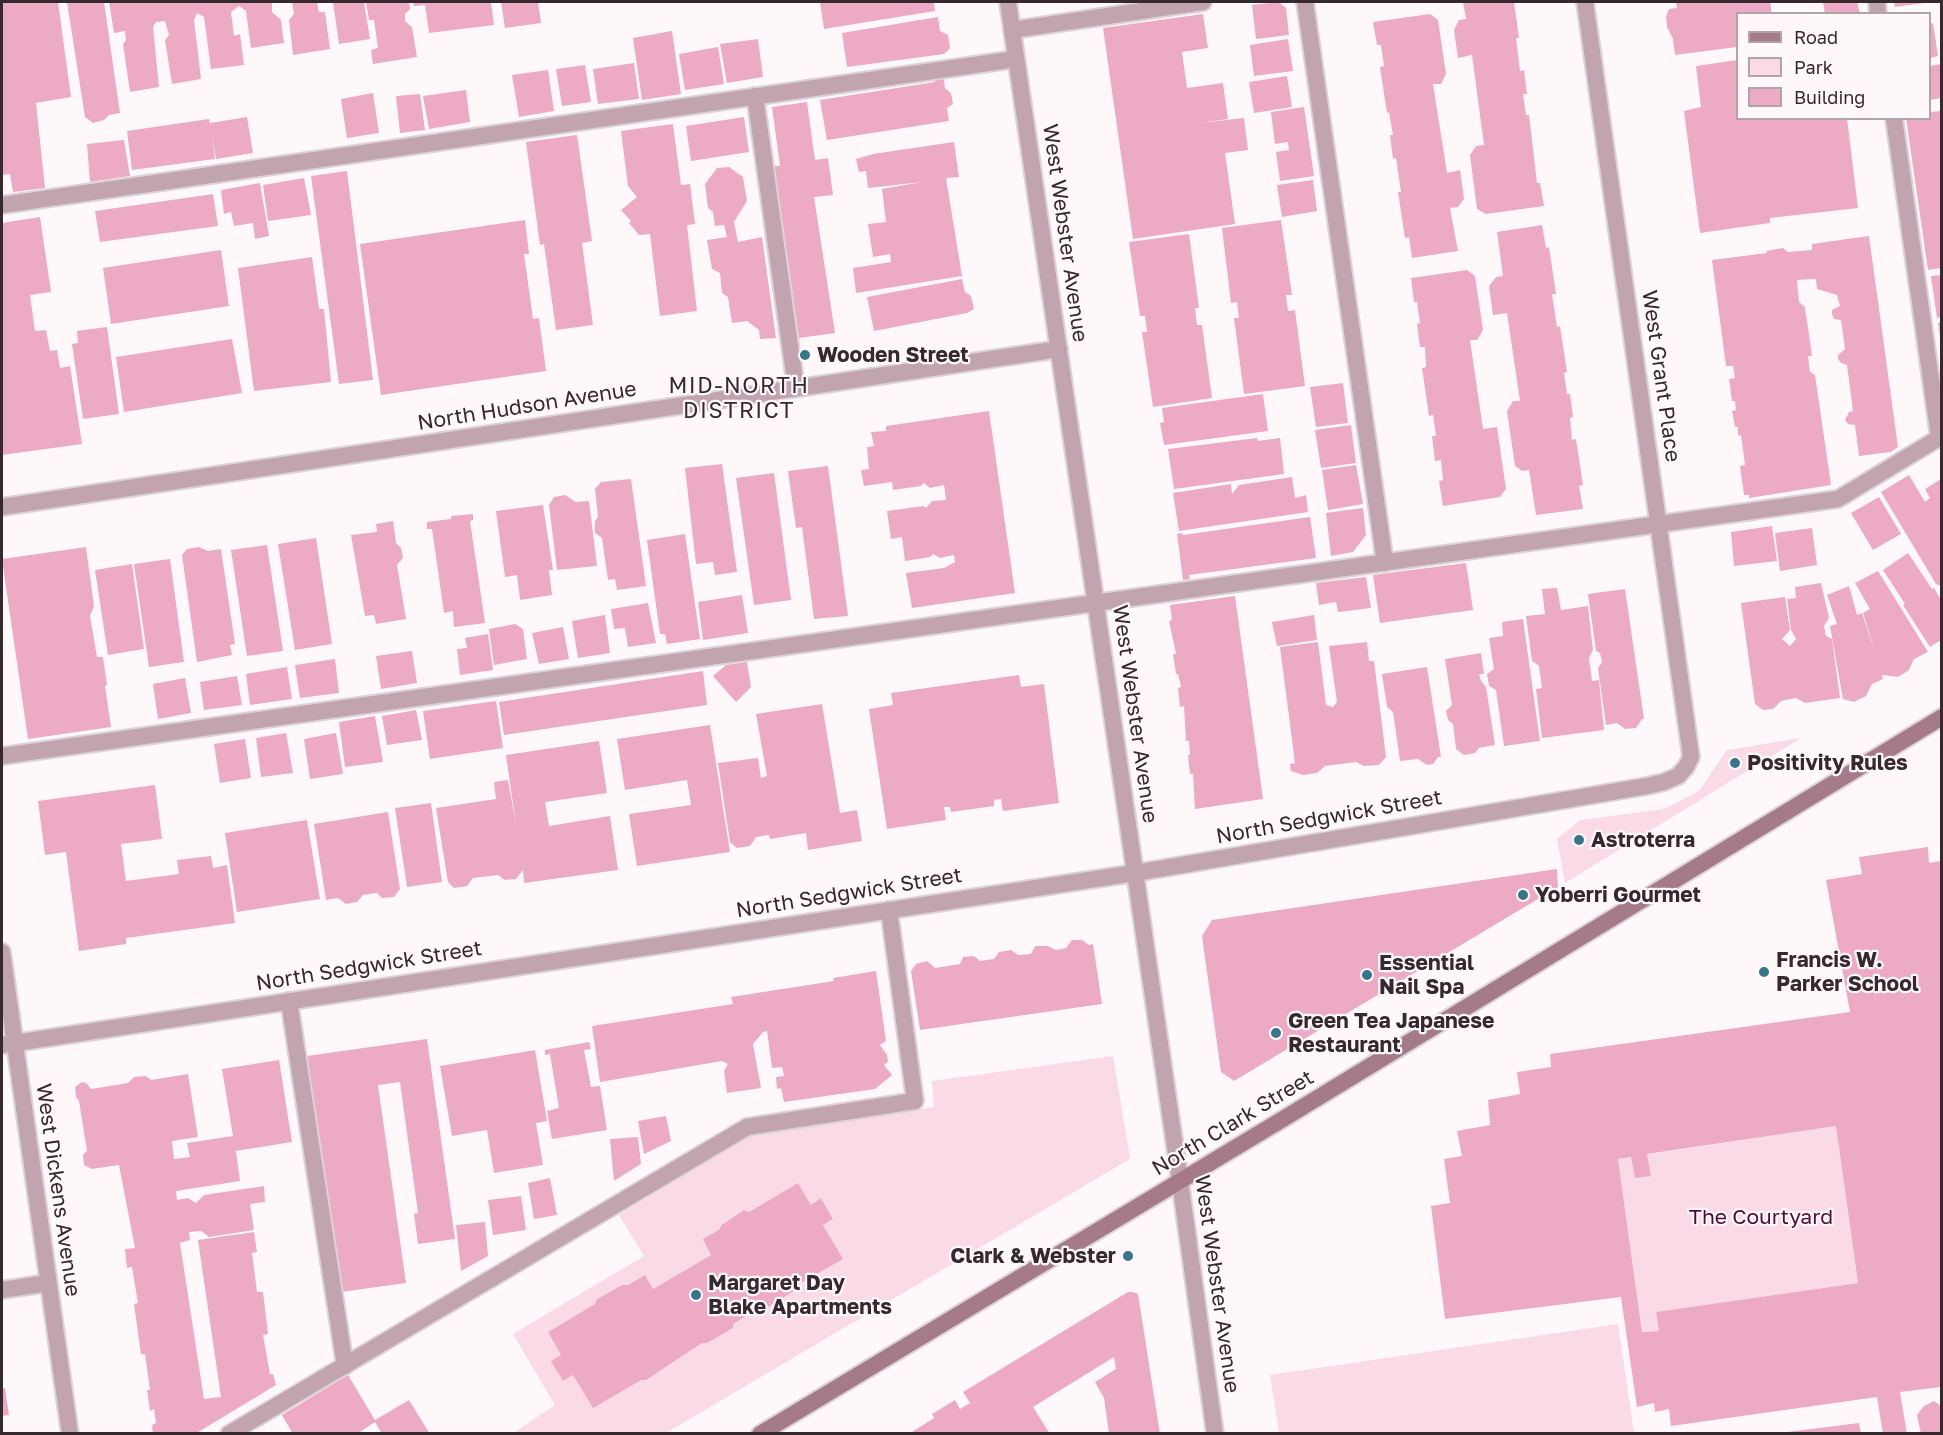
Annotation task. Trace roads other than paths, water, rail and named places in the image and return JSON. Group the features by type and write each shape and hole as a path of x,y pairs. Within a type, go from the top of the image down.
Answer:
{"main road":[{"name":"North Clark Street","path":"760,1434 1941,717"}],"street":[{"name":"West Webster Avenue","path":"1008,2 1215,1434"},
{"path":"1012,30 1203,2"},
{"path":"1305,2 1384,563"},
{"name":"West Grant Place","path":"1585,2 1691,757"},
{"path":"2,205 1016,59"},
{"path":"755,96 796,388"},
{"path":"2,756 1838,499 1940,436 1894,120"},
{"name":"North Hudson Avenue","path":"2,507 1059,349"},
{"name":"North Sedgwick Street","path":"8,1044 1135,873 1647,786 1678,776 1686,768 1691,757"},
{"path":"230,1434 747,1127 915,1101 889,910"},
{"name":"West Dickens Avenue","path":"2,952 8,1044 48,1283 70,1434"},
{"path":"289,1001 345,1366"},
{"path":"2,1290 48,1283"}],"place":[{"name":"Wooden Street","path":"805,355"},
{"name":"Positivity Rules","path":"1735,763"},
{"name":"Astroterra","path":"1579,840"},
{"name":"Yoberri Gourmet","path":"1523,895"},
{"name":"Francis W. Parker School","path":"1764,972"},
{"name":"Essential Nail Spa","path":"1367,975"},
{"name":"Green Tea Japanese Restaurant","path":"1276,1033"},
{"name":"Clark & Webster","path":"1128,1256"},
{"name":"Margaret Day Blake Apartments","path":"696,1295"}],"district":[{"name":"MID-NORTH DISTRICT","path":"739,398"}],"park label":[{"name":"The Courtyard","path":"1761,1217"}]}
